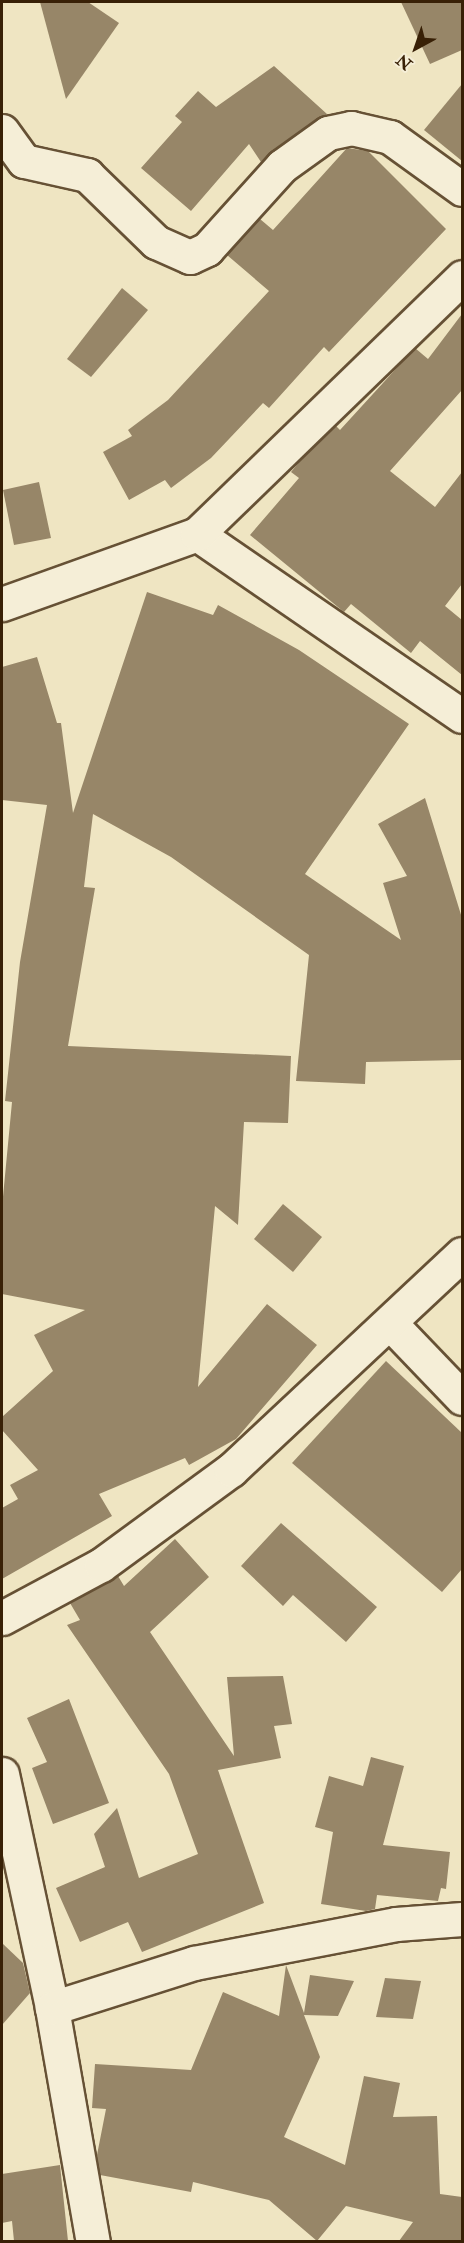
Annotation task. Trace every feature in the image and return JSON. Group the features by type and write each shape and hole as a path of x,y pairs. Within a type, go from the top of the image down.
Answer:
{"street":[{"path":"2,131 24,161 87,175 156,242 190,257 207,249 282,166 328,133 351,128 390,137 462,189"},
{"path":"2,604 197,534 462,277"},
{"path":"197,534 462,716"},
{"path":"2,1618 100,1565 164,1522 231,1470 392,1325 462,1254"},
{"path":"392,1325 462,1398"},
{"path":"2,1774 52,2008 93,2241"},
{"path":"52,2008 194,1963 396,1924 462,1919"}],"building":[{"path":"40,2 88,2 119,23 66,99"},
{"path":"401,2 462,2 462,50 430,64"},
{"path":"274,66 327,114 261,162 249,144 191,211 141,168 182,122 175,116 198,91 216,107"},
{"path":"462,84 462,161 424,130"},
{"path":"347,148 368,151 446,229 329,352 324,347 269,408 263,403 211,458 171,488 165,480 129,500 103,452 132,436 128,430 168,400 269,291 227,255 260,219 273,230"},
{"path":"122,288 148,310 91,377 67,359"},
{"path":"462,314 462,390 390,471 435,507 462,472 462,584 445,606 462,620 462,675 420,641 411,653 351,604 344,612 250,535 299,478 291,472 305,455 336,426 340,430 415,348 428,359"},
{"path":"39,482 51,538 14,545 3,490"},
{"path":"147,592 213,615 218,605 299,650 409,724 305,874 401,940 383,883 407,876 378,824 425,798 462,918 461,1060 366,1062 365,1084 296,1081 309,955 171,857 93,814 84,887 95,888 68,1046 291,1056 288,1123 244,1122 238,1225 215,1206 198,1387 267,1304 317,1345 236,1439 189,1465 185,1458 99,1494 112,1516 2,1579 2,1508 18,1499 10,1485 38,1470 2,1430 2,1417 53,1371 34,1335 85,1310 2,1294 2,1207 12,1102 5,1101 20,962 47,805 2,800 2,667 37,657 57,723 61,723 73,813"},
{"path":"283,1204 322,1237 293,1272 254,1239"},
{"path":"386,1361 462,1433 462,1569 442,1592 292,1463"},
{"path":"281,1523 377,1607 346,1642 293,1595 283,1606 241,1566"},
{"path":"175,1539 209,1577 150,1632 234,1756 227,1677 283,1676 292,1724 274,1726 281,1758 218,1770 264,1903 142,1952 128,1922 80,1942 56,1888 105,1867 94,1834 117,1808 139,1878 198,1854 169,1774 67,1625 80,1620 70,1603 118,1576 124,1586"},
{"path":"69,1699 109,1803 53,1824 32,1768 47,1762 27,1718"},
{"path":"371,1757 404,1766 383,1845 450,1852 446,1889 441,1888 438,1901 377,1895 375,1909 366,1911 321,1904 333,1832 315,1827 329,1776 363,1786"},
{"path":"2,1943 23,1963 30,1993 2,2025"},
{"path":"286,1965 304,2013 310,1975 354,1981 338,2016 304,2015 320,2057 284,2137 345,2165 364,2076 400,2083 393,2117 437,2116 440,2194 462,2197 462,2241 399,2241 413,2222 346,2206 317,2241 269,2200 193,2182 191,2192 100,2175 97,2155 106,2109 92,2108 95,2064 191,2070 223,1992 279,2016"},
{"path":"385,1978 421,1981 413,2019 376,2017"},
{"path":"60,2165 68,2241 14,2241 12,2221 2,2223 2,2174"}]}
